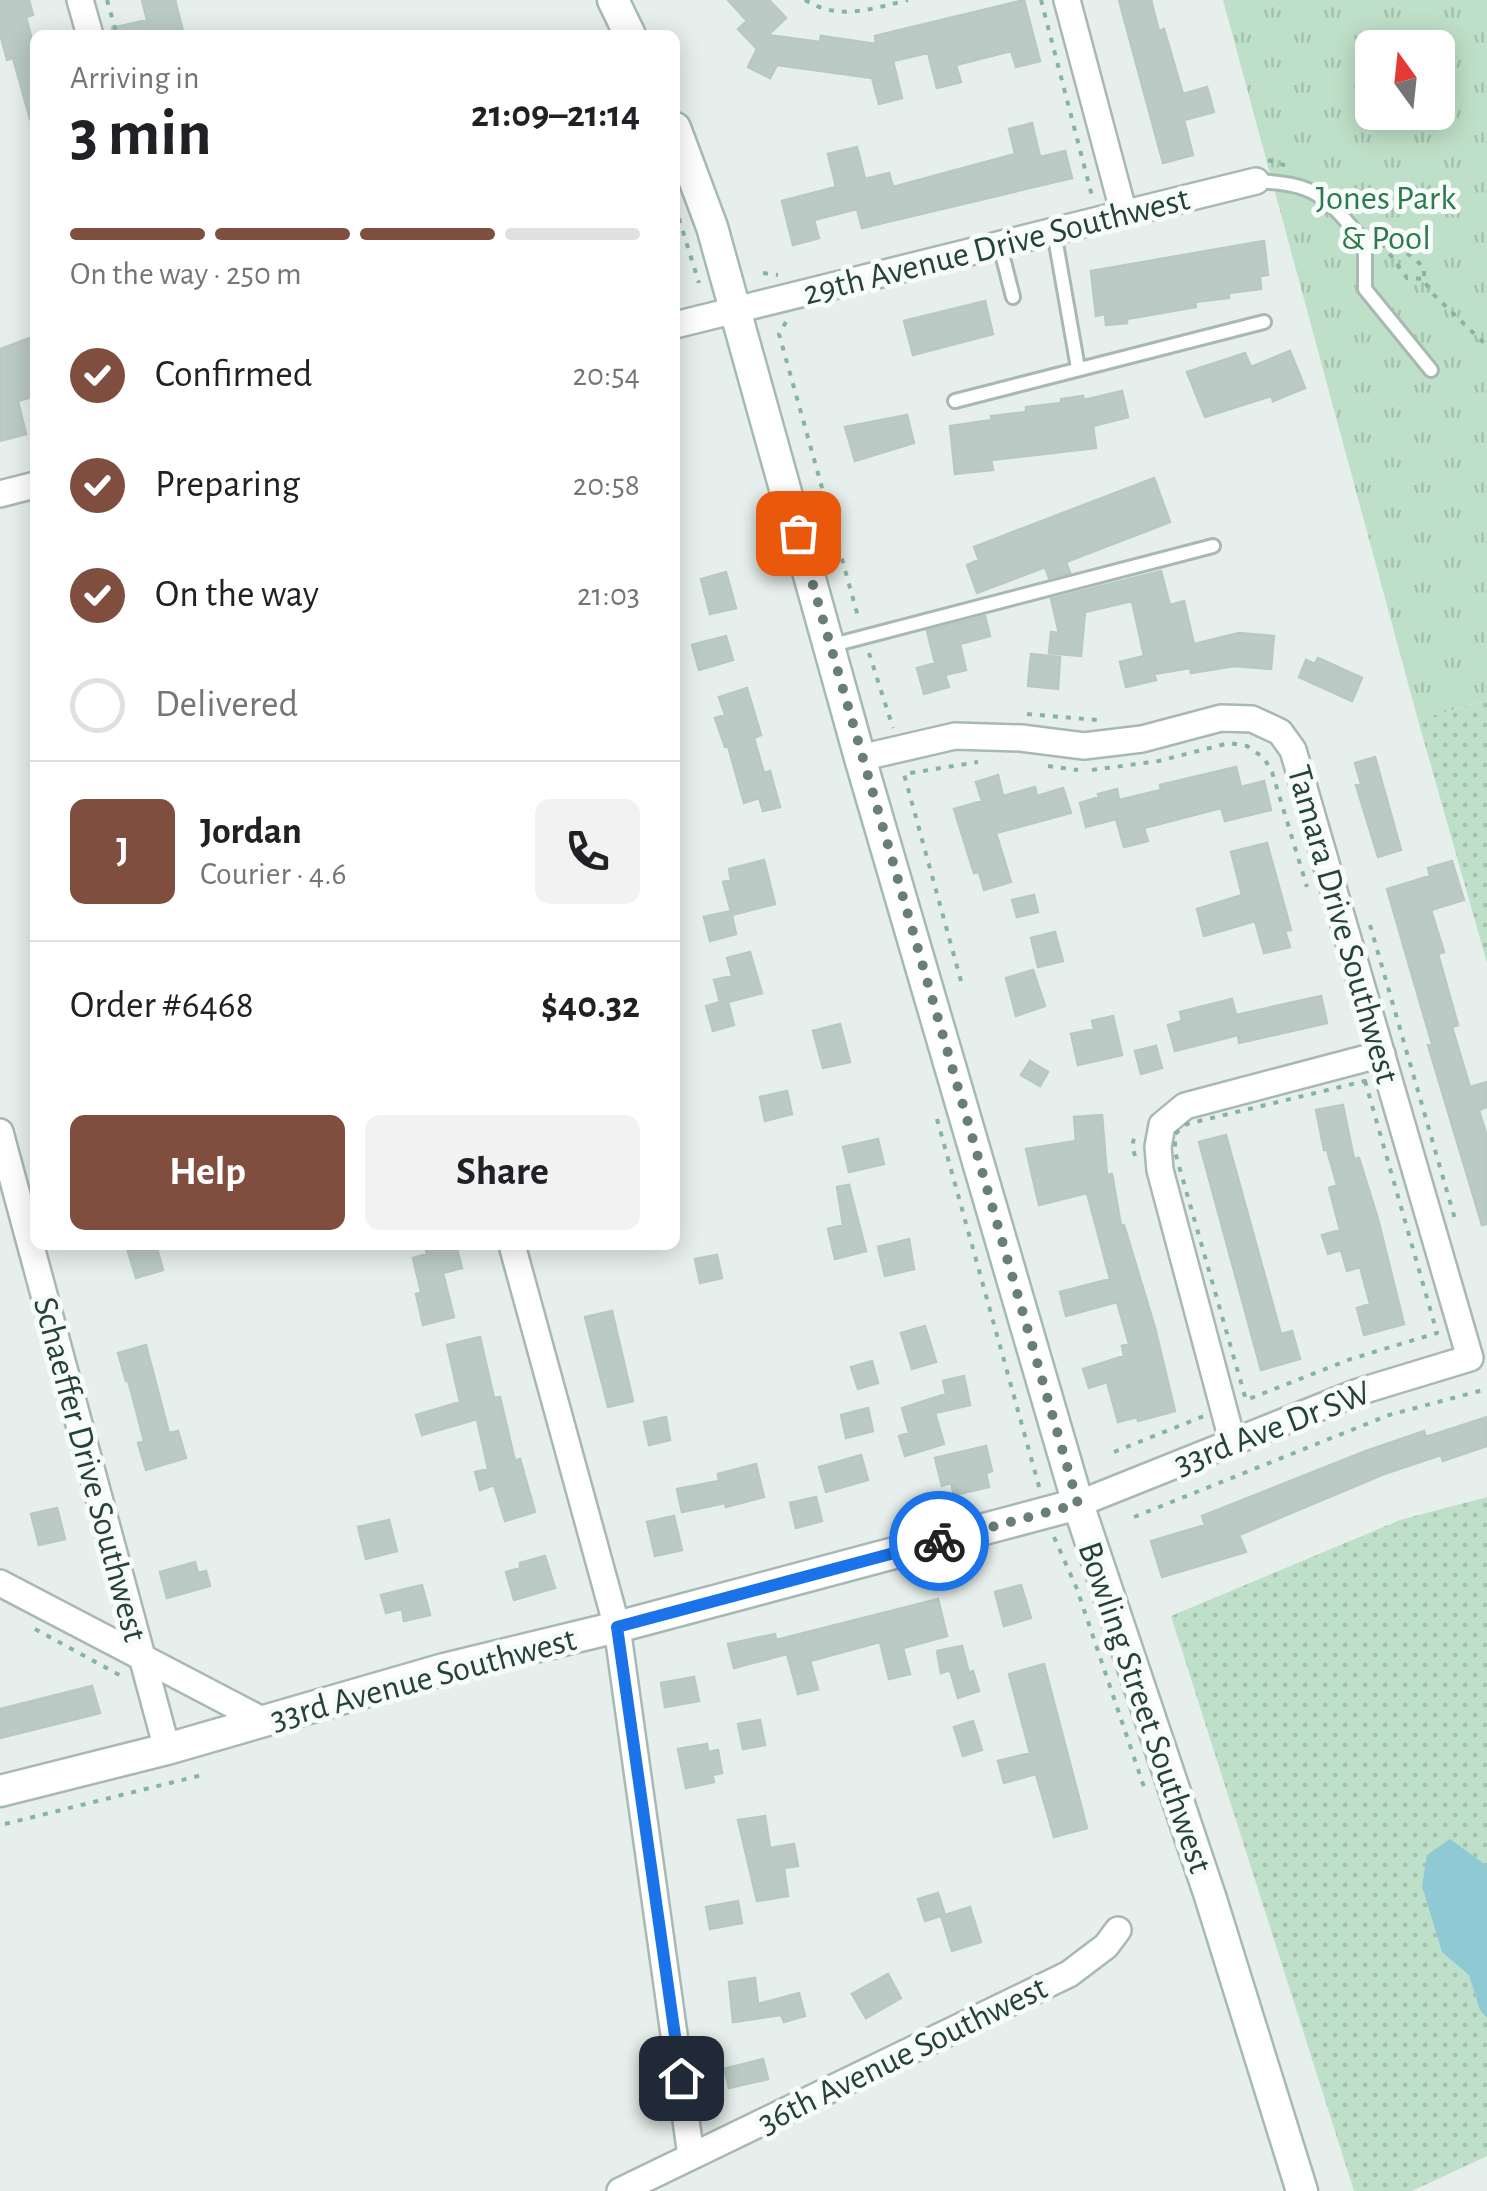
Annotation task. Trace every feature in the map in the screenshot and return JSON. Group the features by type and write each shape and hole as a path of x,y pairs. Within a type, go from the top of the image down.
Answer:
{"main road":[{"path":"613,0 628,30"},
{"name":"Bowling Street Southwest","path":"680,141 712,227 736,309 860,758 1078,1504 1210,1896 1302,2191"},
{"name":"33rd Avenue Southwest","path":"0,1790 167,1749 444,1668 617,1627 1043,1500 1078,1504"}],"street":[{"path":"80,0 89,30"},
{"path":"1067,0 1124,214"},
{"name":"29th Avenue Drive Southwest","path":"680,324 1256,181"},
{"path":"0,494 30,487"},
{"name":"Tamara Drive Southwest","path":"860,758 954,736 1020,738 1084,746 1142,740 1221,718 1252,720 1280,732 1293,750 1470,1358"},
{"path":"1232,1440 1150,1123 1184,1106 1382,1054"},
{"name":"Schaeffer Drive Southwest","path":"0,1132 30,1242"},
{"name":"Schaeffer Drive Southwest","path":"32,1250 167,1749"},
{"path":"513,1250 617,1627 692,2156"},
{"name":"33rd Ave Dr SW","path":"1078,1504 1358,1392 1470,1358"},
{"path":"0,1584 264,1720"},
{"name":"36th Avenue Southwest","path":"620,2191 1069,1974 1106,1946 1118,1930"}],"lane":[{"path":"1256,181 1296,183 1331,202 1366,242 1365,289 1432,370"},
{"path":"1054,232 1078,368"},
{"path":"1000,246 1013,298"},
{"path":"955,401 1264,322"},
{"path":"829,646 1213,546"}],"path":[{"path":"107,0 116,30"},
{"path":"805,0 839,13 908,0"},
{"path":"1041,0 1093,196"},
{"path":"680,221 702,292"},
{"path":"1408,253 1424,267 1424,281 1432,293 1487,346"},
{"path":"786,322 779,334 864,637 892,728 908,725"},
{"path":"1018,713 1100,720"},
{"path":"1034,764 1105,770 1229,743 1247,746 1264,758 1272,772 1310,898"},
{"path":"961,981 904,774 981,762"},
{"path":"1370,923 1457,1224"},
{"path":"1366,1081 1437,1333 1350,1359 1246,1400 1174,1152 1175,1134 1187,1124 1366,1081"},
{"path":"1136,1160 1132,1146 1150,1123"},
{"path":"1134,1516 1389,1415 1487,1389"},
{"path":"1114,1452 1205,1416 1205,1405"},
{"path":"1043,1500 1146,1791"},
{"path":"30,1627 125,1678"},
{"path":"5,1824 202,1776"}],"green space":[{"name":"Jones Park & Pool","path":"1223,0 1487,0 1487,700 1418,720"},
{"path":"1487,700 1487,963 1418,720"},
{"path":"1487,1497 1487,2156 1412,2191 1354,2191 1171,1616 1400,1520"}],"water":[{"path":"1450,1839 1487,1866 1487,2018 1480,2010 1469,1975 1442,1952 1422,1886 1427,1855"}],"building":[{"path":"0,0 29,0 33,15 26,17 30,32 30,119 13,58 7,60 0,33"},
{"path":"142,0 175,0 183,30 112,30 147,20"},
{"path":"728,0 769,0 786,18 768,35 820,42 821,36 876,44 875,36 1024,0 1040,61 1016,67 1011,51 956,65 961,82 937,88 928,53 893,61 902,98 879,104 872,78 777,65 770,78 748,67 757,49 738,29 747,21"},
{"path":"1119,0 1151,0 1183,94 1207,87 1214,112 1184,120 1193,155 1163,163"},
{"path":"1032,123 1040,157 1065,151 1072,178 862,228 857,209 814,220 819,238 793,245 782,201 836,187 828,154 857,147 865,179 889,173 893,187 1015,154 1009,129"},
{"path":"1264,241 1268,275 1260,276 1261,289 1229,293 1229,298 1195,302 1196,307 1127,319 1127,323 1106,325 1105,314 1096,316 1091,271"},
{"path":"985,301 993,334 913,355 904,321"},
{"path":"30,338 30,397 18,401 26,434 0,441 0,349"},
{"path":"1290,351 1305,388 1273,401 1271,396 1205,417 1187,372 1245,353 1251,367"},
{"path":"1122,391 1128,417 1093,426 1096,448 991,460 993,470 955,474 950,426 1026,412 1026,407 1061,403 1061,399 1083,396 1084,400"},
{"path":"907,415 914,443 855,461 845,427"},
{"path":"1154,478 1170,522 1066,562 1070,573 1049,578 1045,567 977,593 967,565 979,560 974,547"},
{"path":"1161,571 1170,605 1184,601 1194,644 1239,633 1274,636 1271,669 1234,666 1191,673 1190,668 1154,674 1156,680 1126,687 1120,662 1144,656 1132,601 1085,612 1081,656 1049,653 1051,632 1059,633 1051,599"},
{"path":"726,572 736,608 710,614 701,579"},
{"path":"985,616 990,636 960,644 966,670 945,675 949,687 924,694 917,668 935,663 927,631"},
{"path":"726,636 733,660 699,670 692,645"},
{"path":"1031,654 1060,657 1058,689 1028,686"},
{"path":"1318,658 1362,678 1352,701 1299,677 1306,660 1315,664"},
{"path":"747,688 761,735 754,738 764,773 770,771 780,807 763,811 759,798 744,803 728,746 725,747 715,718 725,715 719,697"},
{"path":"1375,757 1401,850 1378,857 1356,785 1361,784 1355,763"},
{"path":"1236,767 1241,787 1264,781 1271,810 1225,821 1221,808 1144,828 1148,841 1124,847 1116,819 1086,827 1080,803 1099,797 1098,794 1117,789 1119,800 1161,790 1160,785"},
{"path":"998,775 1003,796 1035,787 1037,796 1063,788 1071,813 996,833 1011,882 984,890 979,872 974,873 954,809 982,801 976,782"},
{"path":"1267,843 1291,930 1285,931 1290,947 1264,953 1255,921 1204,936 1197,909 1242,895 1231,852"},
{"path":"764,860 775,904 732,915 723,882 731,880 729,869"},
{"path":"1452,861 1464,900 1431,910 1444,952 1438,954 1458,1025 1452,1027 1470,1087 1487,1082 1487,1107 1479,1110 1487,1137 1487,1224 1482,1225 1387,889 1430,876 1428,868"},
{"path":"1034,895 1038,912 1017,917 1012,900"},
{"path":"731,911 736,934 710,941 704,917"},
{"path":"1055,932 1063,961 1038,967 1031,938"},
{"path":"750,952 762,993 728,1002 734,1025 713,1031 706,1006 720,1002 714,980 732,976 727,958"},
{"path":"1033,970 1045,1006 1016,1016 1006,978"},
{"path":"1321,996 1327,1023 1239,1043 1238,1035 1175,1051 1168,1025 1182,1021 1180,1012 1232,999 1236,1015"},
{"path":"1113,1016 1122,1055 1078,1065 1071,1034 1094,1029 1092,1021"},
{"path":"840,1024 850,1062 823,1068 813,1031"},
{"path":"1156,1046 1162,1068 1141,1074 1135,1051"},
{"path":"1030,1061 1048,1072 1040,1086 1021,1075"},
{"path":"787,1091 792,1114 765,1121 760,1097"},
{"path":"1343,1105 1354,1159 1359,1158 1378,1219 1404,1324 1364,1335 1357,1308 1370,1304 1360,1267 1347,1271 1341,1250 1328,1254 1322,1235 1340,1230 1329,1188 1337,1185 1324,1150 1316,1110"},
{"path":"1102,1115 1107,1175 1112,1174 1121,1226 1124,1225 1155,1328 1175,1411 1138,1421 1137,1417 1118,1422 1107,1382 1089,1388 1083,1369 1124,1356 1122,1346 1129,1344 1117,1302 1066,1316 1060,1292 1110,1279 1087,1193 1039,1205 1026,1149 1076,1141 1074,1117"},
{"path":"1226,1135 1281,1334 1292,1331 1300,1359 1261,1370 1199,1142"},
{"path":"878,1139 884,1164 849,1172 843,1147"},
{"path":"849,1185 866,1251 835,1259 828,1229 843,1225 837,1187"},
{"path":"909,1239 914,1269 885,1276 878,1247"},
{"path":"128,1250 157,1250 163,1270 136,1278"},
{"path":"426,1250 457,1250 462,1268 443,1273 454,1317 423,1325 413,1258 427,1254"},
{"path":"717,1255 722,1278 700,1283 695,1259"},
{"path":"612,1311 633,1401 608,1407 585,1317"},
{"path":"925,1326 936,1362 912,1369 901,1333"},
{"path":"480,1337 494,1398 500,1397 515,1461 520,1459 535,1512 505,1521 494,1485 480,1490 475,1472 488,1469 477,1419 422,1435 416,1415 460,1402 447,1345"},
{"path":"146,1345 169,1433 178,1431 186,1458 146,1470 138,1443 144,1441 118,1353"},
{"path":"872,1361 878,1383 858,1389 851,1367"},
{"path":"964,1376 970,1405 935,1413 944,1444 905,1456 899,1436 909,1433 902,1408 946,1394 943,1381"},
{"path":"868,1408 873,1431 846,1438 841,1415"},
{"path":"666,1417 670,1440 649,1445 644,1422"},
{"path":"1487,1417 1487,1446 1443,1461 1441,1455 1384,1474 1239,1535 1246,1552 1162,1577 1151,1541 1205,1525 1202,1516 1366,1451 1424,1431 1426,1437"},
{"path":"986,1446 992,1471 986,1473 989,1487 954,1495 951,1483 942,1486 935,1458"},
{"path":"861,1455 868,1480 826,1492 819,1467"},
{"path":"756,1464 764,1497 682,1512 677,1489 719,1481 718,1474"},
{"path":"816,1497 822,1521 796,1528 790,1503"},
{"path":"57,1508 65,1539 39,1545 31,1514"},
{"path":"674,1516 682,1550 655,1556 647,1522"},
{"path":"389,1520 397,1551 366,1559 358,1527"},
{"path":"545,1556 555,1588 514,1600 506,1572 520,1568 520,1563"},
{"path":"195,1562 198,1573 206,1571 210,1586 167,1598 160,1572"},
{"path":"422,1585 430,1615 404,1621 402,1609 386,1613 381,1595"},
{"path":"1021,1585 1031,1618 1004,1626 995,1592"},
{"path":"938,1599 947,1636 903,1648 910,1674 889,1679 880,1642 810,1661 818,1689 798,1694 787,1654 734,1668 728,1644 775,1634 776,1640"},
{"path":"962,1646 979,1691 958,1698 950,1670 941,1673 937,1651"},
{"path":"1044,1664 1087,1828 1054,1837 1036,1774 1004,1783 998,1761 1030,1753 1009,1674"},
{"path":"694,1677 699,1701 665,1707 661,1683"},
{"path":"92,1686 100,1713 0,1738 0,1709"},
{"path":"760,1720 765,1745 743,1749 738,1724"},
{"path":"973,1721 982,1750 963,1756 954,1727"},
{"path":"707,1744 708,1752 718,1750 722,1773 712,1775 714,1782 686,1788 678,1749"},
{"path":"765,1816 770,1848 794,1844 798,1866 784,1868 788,1896 757,1901 738,1820"},
{"path":"938,1893 945,1915 970,1907 981,1942 952,1951 941,1916 925,1921 918,1899"},
{"path":"738,1901 742,1923 710,1929 706,1907"},
{"path":"888,1974 901,1998 866,2018 852,1994"},
{"path":"755,1978 758,2004 799,1993 805,2016 784,2022 781,2015 733,2022 729,1982"},
{"path":"763,2059 768,2079 729,2088 724,2069"}],"way so far":[{"path":"798,533 1078,1504 939,1541"}],"route":[{"path":"681,2078 617,1627 939,1541"}]}
